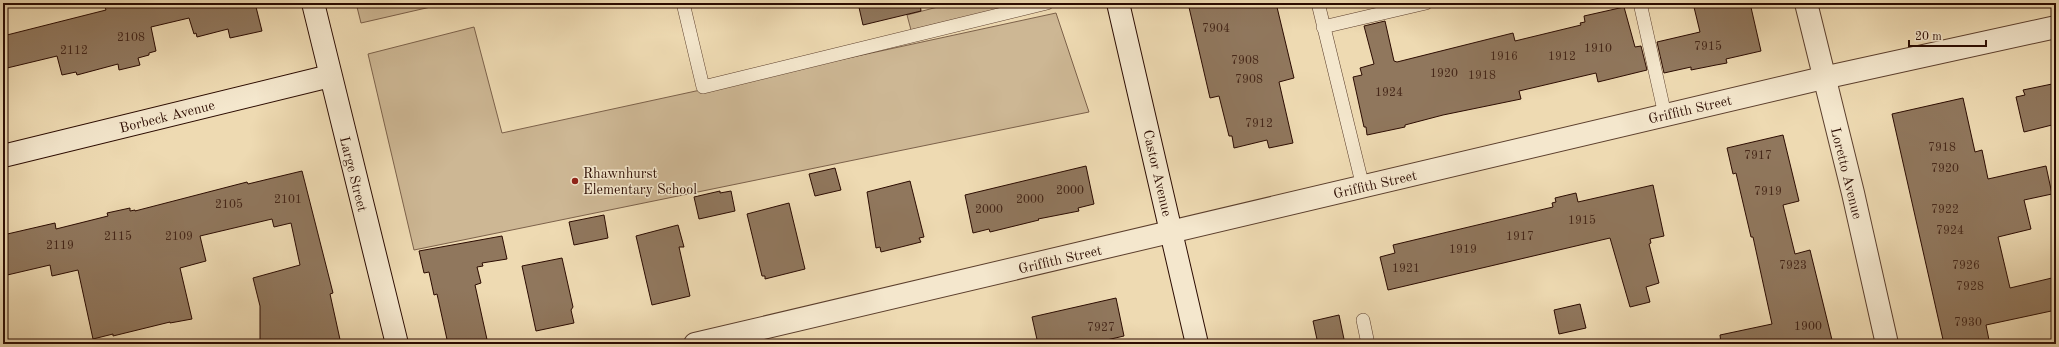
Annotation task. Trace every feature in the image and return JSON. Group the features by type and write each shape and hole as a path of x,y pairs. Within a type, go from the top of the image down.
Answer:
{"street":[{"name":"Large Street","path":"313,3 397,344"},
{"name":"Castor Avenue","path":"1118,3 1197,344"},
{"name":"Loretto Avenue","path":"1806,3 1823,78 1853,193 1887,344"},
{"name":"Griffith Street","path":"695,344 1171,233 1823,78 2056,28"},
{"name":"Borbeck Avenue","path":"3,156 330,76"}],"lane":[{"path":"683,3 704,87 1047,3"},
{"path":"1318,3 1363,187"},
{"path":"1323,27 1426,3"},
{"path":"1640,3 1665,116"},
{"path":"1363,320 1368,344"}],"shaded area":[{"path":"356,3 448,3 361,23"},
{"path":"953,3 1024,3 911,30 907,15"},
{"name":"Rhawnhurst Elementary School","path":"1056,13 1089,112 414,250 368,54 474,27 502,133"}],"building":[{"path":"108,3 255,3 262,31 230,38 228,29 197,37 196,33 194,34 189,18 151,27 156,51 138,58 140,65 119,70 118,64 77,75 76,72 62,75 57,56 3,69 3,36 106,10 105,7 109,7"},
{"path":"858,3 920,3 921,11 863,25"},
{"path":"1188,3 1276,3 1294,78 1279,82 1293,143 1269,148 1267,140 1234,148 1232,136 1229,136 1219,96 1210,98"},
{"path":"1693,3 1750,3 1761,51 1726,59 1727,63 1691,70 1691,67 1664,73 1657,42 1700,32"},
{"path":"1624,7 1635,47 1641,46 1647,70 1598,82 1596,73 1519,91 1521,99 1443,115 1405,125 1405,127 1367,135 1353,77 1362,75 1360,68 1374,64 1364,26 1385,21 1394,61 1397,62 1513,33 1515,41 1581,25 1580,23 1585,22 1584,16"},
{"path":"2052,84 2056,101 2056,124 2024,132 2016,97 2025,95 2023,90"},
{"path":"1963,98 1975,152 1982,150 1988,179 2046,166 2052,194 2024,200 2031,229 1998,237 2010,288 2056,277 2056,310 1986,325 1989,340 1972,344 1944,344 1892,114"},
{"path":"1783,135 1799,201 1783,205 1795,254 1810,250 1833,344 1721,344 1720,335 1772,324 1753,237 1751,237 1736,173 1733,174 1727,148"},
{"path":"1086,166 1094,204 1078,208 1079,211 1038,219 1039,220 990,232 989,229 973,233 965,195"},
{"path":"835,168 841,190 815,196 809,174"},
{"path":"302,171 333,293 330,294 341,344 260,344 260,306 253,278 300,265 291,223 274,227 272,219 200,236 206,261 180,268 192,319 170,322 113,336 113,334 93,339 78,270 52,276 50,265 3,276 3,235 55,223 56,229 108,216 107,213 130,208 130,211 135,211 247,182 248,184"},
{"path":"910,181 924,237 919,238 921,242 881,252 880,247 876,248 867,192"},
{"path":"1653,185 1664,236 1650,239 1651,243 1649,244 1659,283 1646,287 1650,302 1630,307 1610,238 1388,290 1380,257 1395,253 1393,245 1553,207 1552,203 1556,202 1555,198 1576,193 1578,202"},
{"path":"720,191 720,193 731,191 735,211 699,219 694,197"},
{"path":"789,203 805,269 765,279 765,276 762,276 747,214"},
{"path":"604,215 608,238 574,245 569,222"},
{"path":"678,225 684,247 679,247 690,296 652,305 636,236"},
{"path":"502,236 507,259 482,263 483,266 477,267 481,283 475,285 488,344 448,344 437,294 434,295 429,272 424,273 419,251"},
{"path":"562,258 573,307 571,310 574,323 536,331 522,266"},
{"path":"1116,298 1124,336 1089,344 1038,344 1032,317"},
{"path":"1580,304 1586,328 1559,334 1554,310"},
{"path":"1339,315 1345,344 1318,344 1313,321"}],"place":[{"name":"Rhawnhurst Elementary School","path":"575,181"}]}
